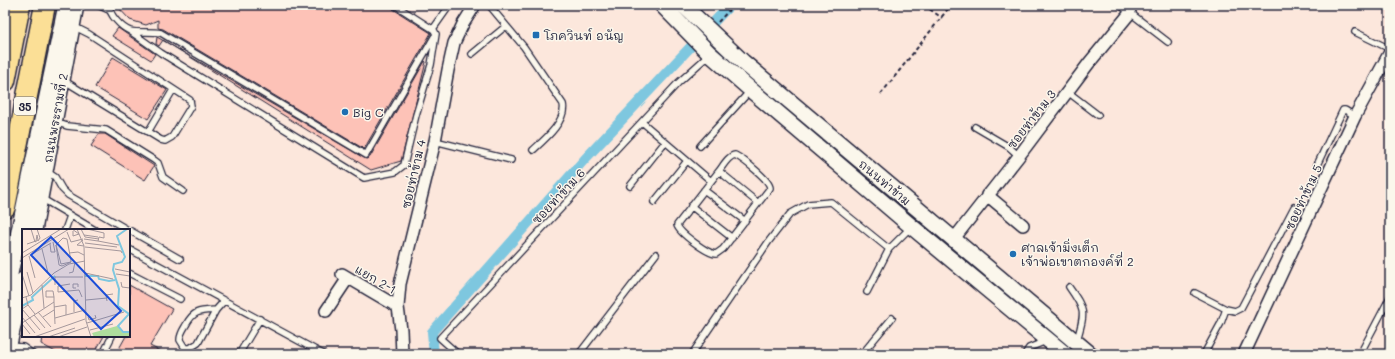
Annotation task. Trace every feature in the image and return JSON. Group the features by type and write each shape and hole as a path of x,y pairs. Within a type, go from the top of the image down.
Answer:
{"highway":[{"path":"5,32 10,5"},
{"path":"5,81 20,5"},
{"path":"5,184 41,5"},
{"name":"35","path":"5,207 45,5"}],"street":[{"path":"5,298 66,5"},
{"name":"ถนนพระรามที่ 2","path":"34,229 76,5"},
{"name":"ซอยท่าข้าม 4","path":"402,354 398,307 400,284 435,140 454,43 463,24 475,5"},
{"name":"ถนนท่าข้าม","path":"662,5 707,51 751,90 912,227 1065,354"},
{"name":"ถนนท่าข้าม","path":"684,5 743,62 1090,354"},
{"name":"ซอยท่าข้าม 3","path":"953,240 1089,63 1130,13"},
{"name":"ซอยท่าข้าม 5","path":"1244,354 1355,116 1390,52"},
{"path":"987,195 1023,225"},
{"name":"แยก 2-1","path":"326,311 345,276 398,307"},
{"path":"8,350 19,319 22,290"}],"lane":[{"path":"98,5 109,8 115,18 130,31 161,53 364,178 395,172 404,165 416,115 431,65 434,31"},
{"path":"395,5 434,31"},
{"path":"130,31 155,31 161,33 366,155 423,57 434,31 450,5"},
{"path":"488,5 524,47 560,100 564,109 564,115 554,129 533,150"},
{"path":"1120,5 1168,42"},
{"path":"62,80 161,140 168,140 172,137 190,109 190,100 88,34 72,26"},
{"path":"472,54 506,26"},
{"path":"1355,32 1390,49"},
{"name":"ซอยท่าข้าม 6","path":"458,354 440,338 707,51"},
{"path":"148,132 173,90"},
{"path":"700,146 751,90"},
{"path":"1068,92 1098,115"},
{"path":"1317,164 1343,110 1355,116"},
{"path":"55,122 67,126 106,130 158,163 163,177 183,191"},
{"path":"642,122 711,181"},
{"path":"975,127 1009,147 1019,156"},
{"path":"435,140 511,160"},
{"path":"630,186 665,142"},
{"path":"732,155 735,155 766,179 770,185 770,188 732,238 720,252 716,254 710,253 680,231 677,225 711,181 732,155"},
{"path":"654,202 687,161"},
{"path":"45,171 55,177 62,189 68,195 127,229"},
{"path":"719,171 758,203"},
{"path":"704,190 745,221"},
{"path":"39,197 93,229"},
{"path":"692,354 769,241 790,214 808,204 831,202 889,249"},
{"path":"691,206 732,238"},
{"path":"1195,293 1226,309 1236,311 1241,308 1294,207"},
{"path":"65,229 70,216"},
{"path":"867,292 889,249 912,227"},
{"path":"130,231 180,259"},
{"path":"130,250 323,354"},
{"path":"579,354 656,254"},
{"path":"130,274 180,299"},
{"path":"1069,287 1083,310 1083,318 1076,342"},
{"path":"1360,354 1390,297"},
{"path":"216,310 200,311 190,317 180,336 180,340 186,348 190,348 198,343 216,310 224,300"},
{"path":"1204,354 1221,323 1226,309"},
{"path":"862,354 892,318"},
{"path":"239,354 260,320"},
{"path":"103,354 112,337"},
{"path":"1025,354 1029,348 1048,340"},
{"path":"8,350 23,347 33,354"}],"path":[{"path":"708,29 734,5"},
{"path":"924,5 942,18"},
{"path":"881,94 952,5"}],"building":[{"name":"Big C","path":"116,5 391,5 393,9 431,33 364,149 163,29 158,28 158,20 146,25 130,20"},
{"path":"118,28 155,54 151,60 112,36"},
{"path":"157,37 163,40 159,46 156,44"},
{"path":"175,48 366,159 370,157 425,61 426,62 401,161 371,170"},
{"path":"113,57 167,90 148,119 95,87"},
{"path":"99,134 105,134 154,166 145,180 91,146"},
{"path":"130,286 172,309 150,346 166,354 116,354 125,337 130,337"},
{"path":"42,337 103,337 94,354 59,354 41,344"}],"waterway":[{"path":"434,354 432,332 584,160 730,5"}],"place":[{"name":"โภควินท์ อนัญ","path":"536,35"},
{"name":"Big C","path":"345,112"},
{"name":"ศาลเจ้ามิ่งเต็ก เจ้าพ่อเขาตกองค์ที่ 2","path":"1013,254"}]}
